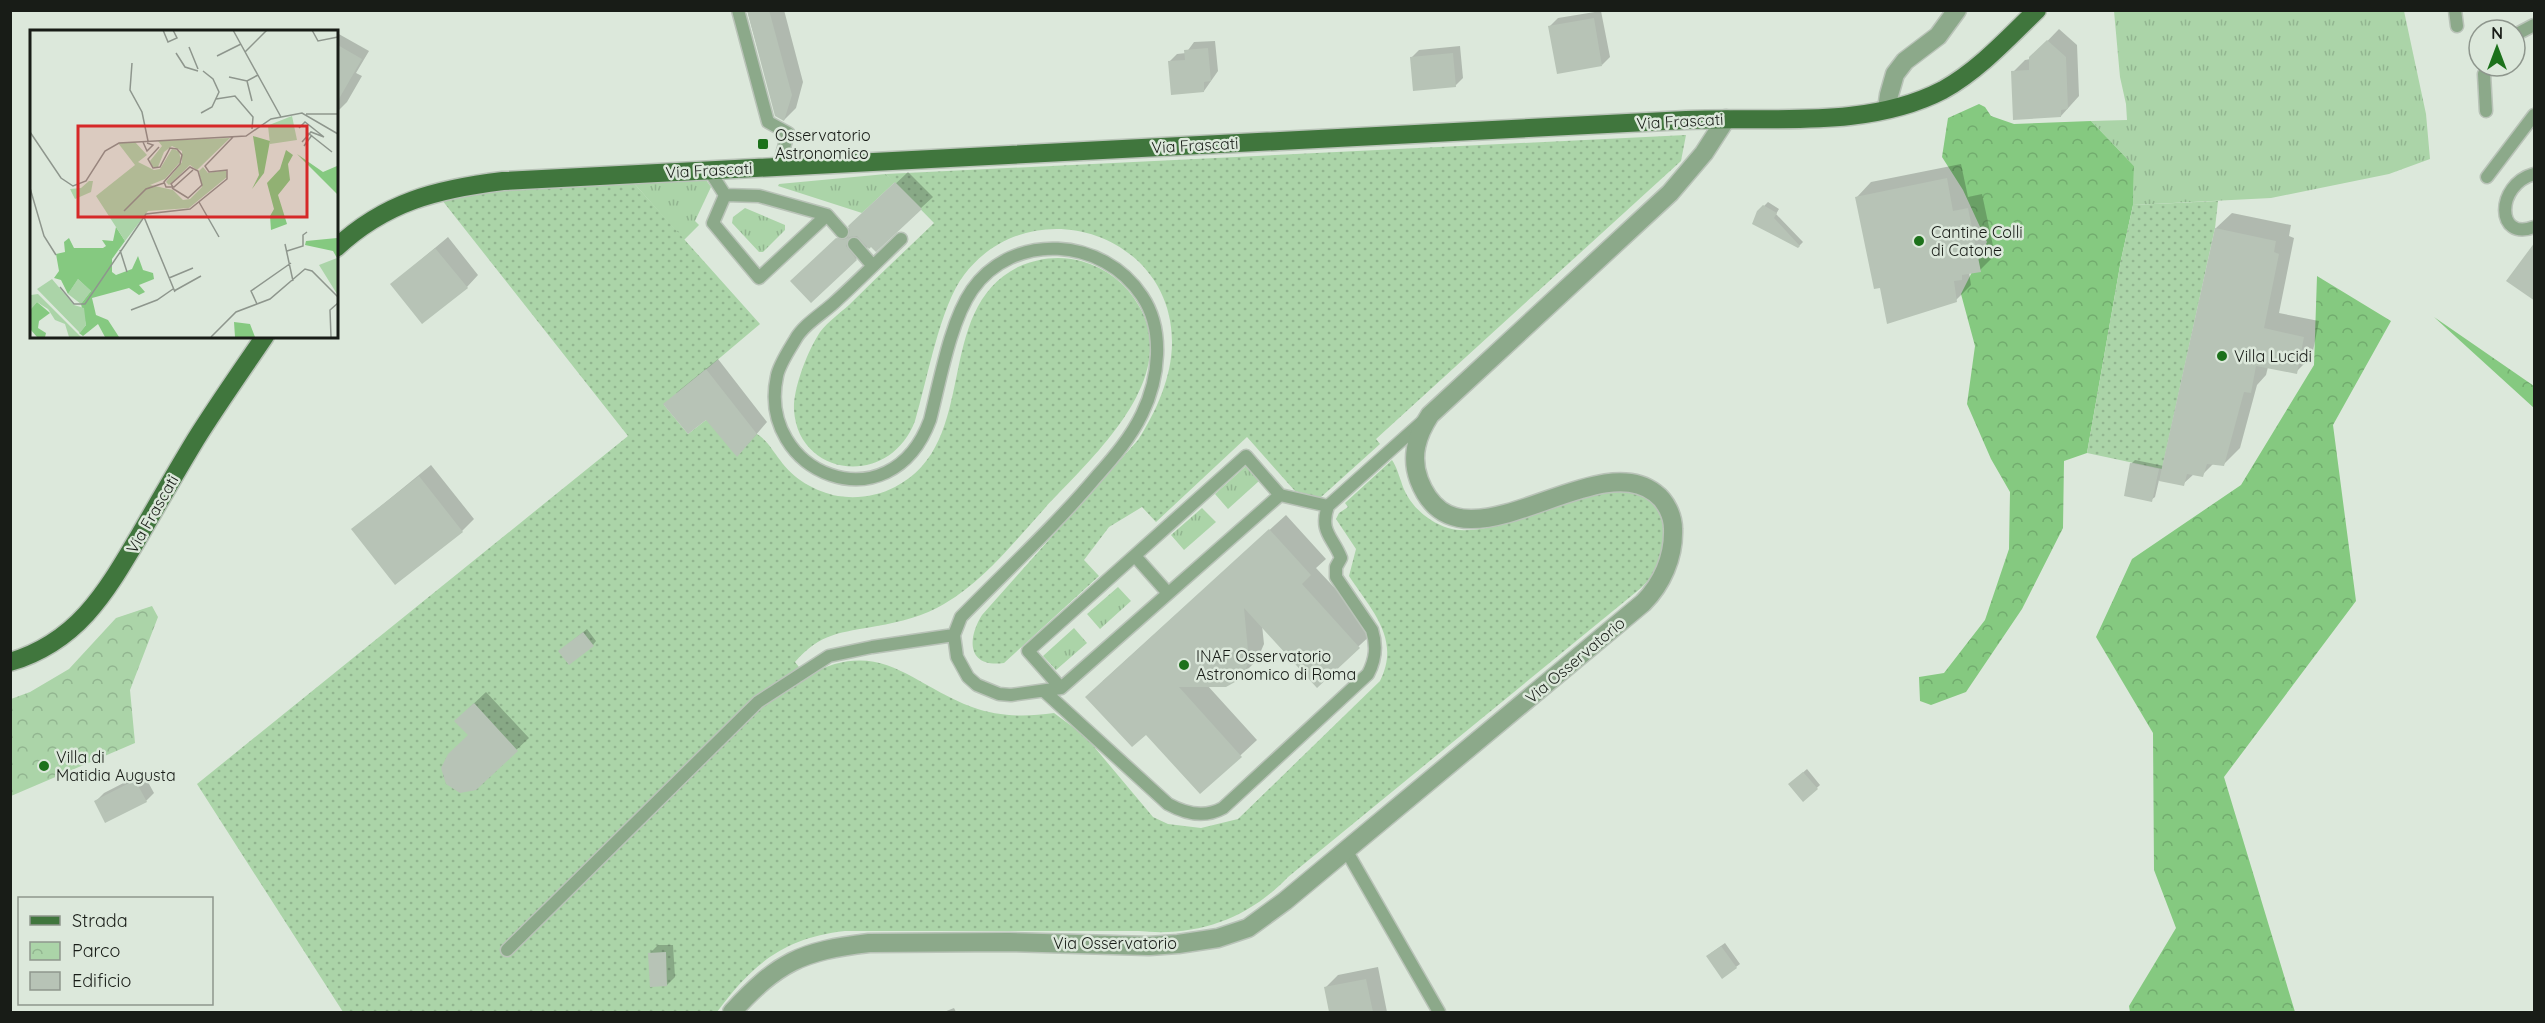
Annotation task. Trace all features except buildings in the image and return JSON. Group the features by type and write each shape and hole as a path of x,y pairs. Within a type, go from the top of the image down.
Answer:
{"main road":[{"name":"Via Frascati","path":"338,246 381,213 408,201 451,188 517,179 1726,118 1818,117 1887,109 1930,96 1955,82 1992,54 2037,10"},
{"name":"Via Frascati","path":"10,662 43,649 62,636 82,619 103,595 197,437 264,338"}],"street":[{"path":"1887,109 1895,74 1905,61 1938,36 1957,10"},
{"name":"Via Osservatorio","path":"732,1012 758,984 774,971 810,954 849,945 1009,942 1149,946 1218,938 1258,922 1643,603 1657,586 1670,555 1673,526 1667,507 1653,491 1632,483 1597,485 1512,512 1485,518 1459,517 1440,509 1423,490 1415,461 1418,437 1430,415 1670,193 1704,153 1726,118"}],"lane":[{"path":"738,10 768,122 788,133 779,166"},
{"path":"2455,10 2457,26"},
{"path":"2484,78 2486,111"},
{"path":"2487,177 2535,115"},
{"path":"709,170 725,195"},
{"path":"2535,174 2518,181 2505,199 2503,206 2504,213 2512,225 2527,229 2535,227"},
{"path":"725,195 713,223 759,278 827,215"},
{"path":"725,195 759,196 827,215 842,232"},
{"path":"901,239 796,337 777,375 775,403 780,426 795,451 818,471 844,478 882,475 901,465 910,456 925,434 930,420 964,304 995,266 1016,254 1052,248 1069,249 1098,258 1123,275 1137,289 1148,307 1154,325 1157,353 1154,383 1142,415 1133,431 1080,496 961,617 954,635 954,646 961,668 977,685 999,694 1044,691 1061,687 1280,495"},
{"path":"854,244 873,266"},
{"path":"1044,691 1168,804 1187,813 1209,813 1224,808 1368,674 1376,649 1372,630 1336,577 1336,567 1341,558 1324,521 1328,506 1430,415"},
{"path":"1061,687 1028,651 1246,456 1280,495 1328,506"},
{"path":"1135,556 1167,592"},
{"path":"507,951 758,702 829,656 954,635"},
{"path":"1346,850 1439,1012"}],"green space":[{"path":"2114,11 2404,11 2426,114 2430,159 2389,174 2271,198 2133,205 2134,166 2091,121 2127,120 2120,77"},
{"path":"1979,104 1985,107 1991,116 2014,124 2091,121 2134,166 2133,205 2087,453 2064,461 2063,528 2022,609 1966,692 1931,705 1920,701 1919,677 1944,673 1985,620 2009,549 2010,492 1991,459 1967,404 1975,346 1961,294 1987,242 1963,190 1942,157 1948,118"},
{"path":"1686,135 1681,161 1376,439 1380,444 1320,498 1295,491 1247,437 1156,522 1142,507 1109,527 1084,560 1099,576 1004,663 983,661 974,650 974,633 982,615 1138,440 1162,394 1169,368 1172,342 1166,304 1149,273 1124,250 1093,235 1059,229 1024,233 992,248 964,275 955,289 941,324 915,421 902,443 886,457 866,465 846,466 827,461 811,450 799,432 794,410 798,383 813,344 820,333 934,223 886,174"},
{"path":"886,174 895,182 862,213 778,186 779,184"},
{"path":"704,177 711,187 695,221 699,225 684,240 632,181"},
{"path":"560,181 632,181 760,324 664,405 688,434 706,420 751,431 764,439 785,467 798,479 813,488 838,496 860,497 882,493 895,487 922,467 939,440 974,314 991,287 1018,267 1049,258 1073,259 1107,272 1128,290 1139,306 1149,334 1149,362 1140,390 1125,416 1085,466 998,560 959,595 912,618 832,635 814,645 795,662 806,676 832,665 855,661 875,662 911,676 972,707 992,713 1033,715 1054,713 1085,736 1153,817 1168,824 1201,828 1238,819 1380,681 1386,666 1385,639 1381,626 1349,576 1356,549 1336,519 1339,513 1348,507 1345,503 1392,460 1413,504 1432,521 1448,528 1464,530 1503,524 1602,489 1627,488 1638,492 1647,498 1660,516 1664,540 1660,561 1641,588 1272,892 1239,914 1220,922 1201,928 1160,932 845,931 804,940 771,956 743,981 717,1012 343,1012 197,784 628,436 438,195"},
{"path":"2218,201 2215,228 2162,469 2087,453 2133,205"},
{"path":"745,208 785,225 785,230 763,252 759,252 732,223 733,217"},
{"path":"2317,276 2391,321 2333,425 2356,601 2224,777 2295,1012 2130,1012 2129,1006 2176,928 2154,870 2153,733 2096,637 2132,559 2241,485 2314,365"},
{"path":"2434,317 2534,386 2534,408"},
{"path":"1246,466 1259,481 1228,509 1215,494"},
{"path":"1202,508 1216,522 1184,550 1171,535"},
{"path":"1118,587 1131,601 1100,629 1087,614"},
{"path":"152,606 158,617 130,690 135,743 11,796 11,699 30,692 69,669 116,618"},
{"path":"1074,628 1087,643 1056,670 1043,656"}],"place":[{"name":"Osservatorio Astronomico","path":"763,144"},
{"name":"Cantine Colli di Catone","path":"1919,241"},
{"name":"Villa Lucidi","path":"2222,356"},
{"name":"INAF Osservatorio Astronomico di Roma","path":"1184,665"},
{"name":"Villa di Matidia Augusta","path":"44,766"}]}
